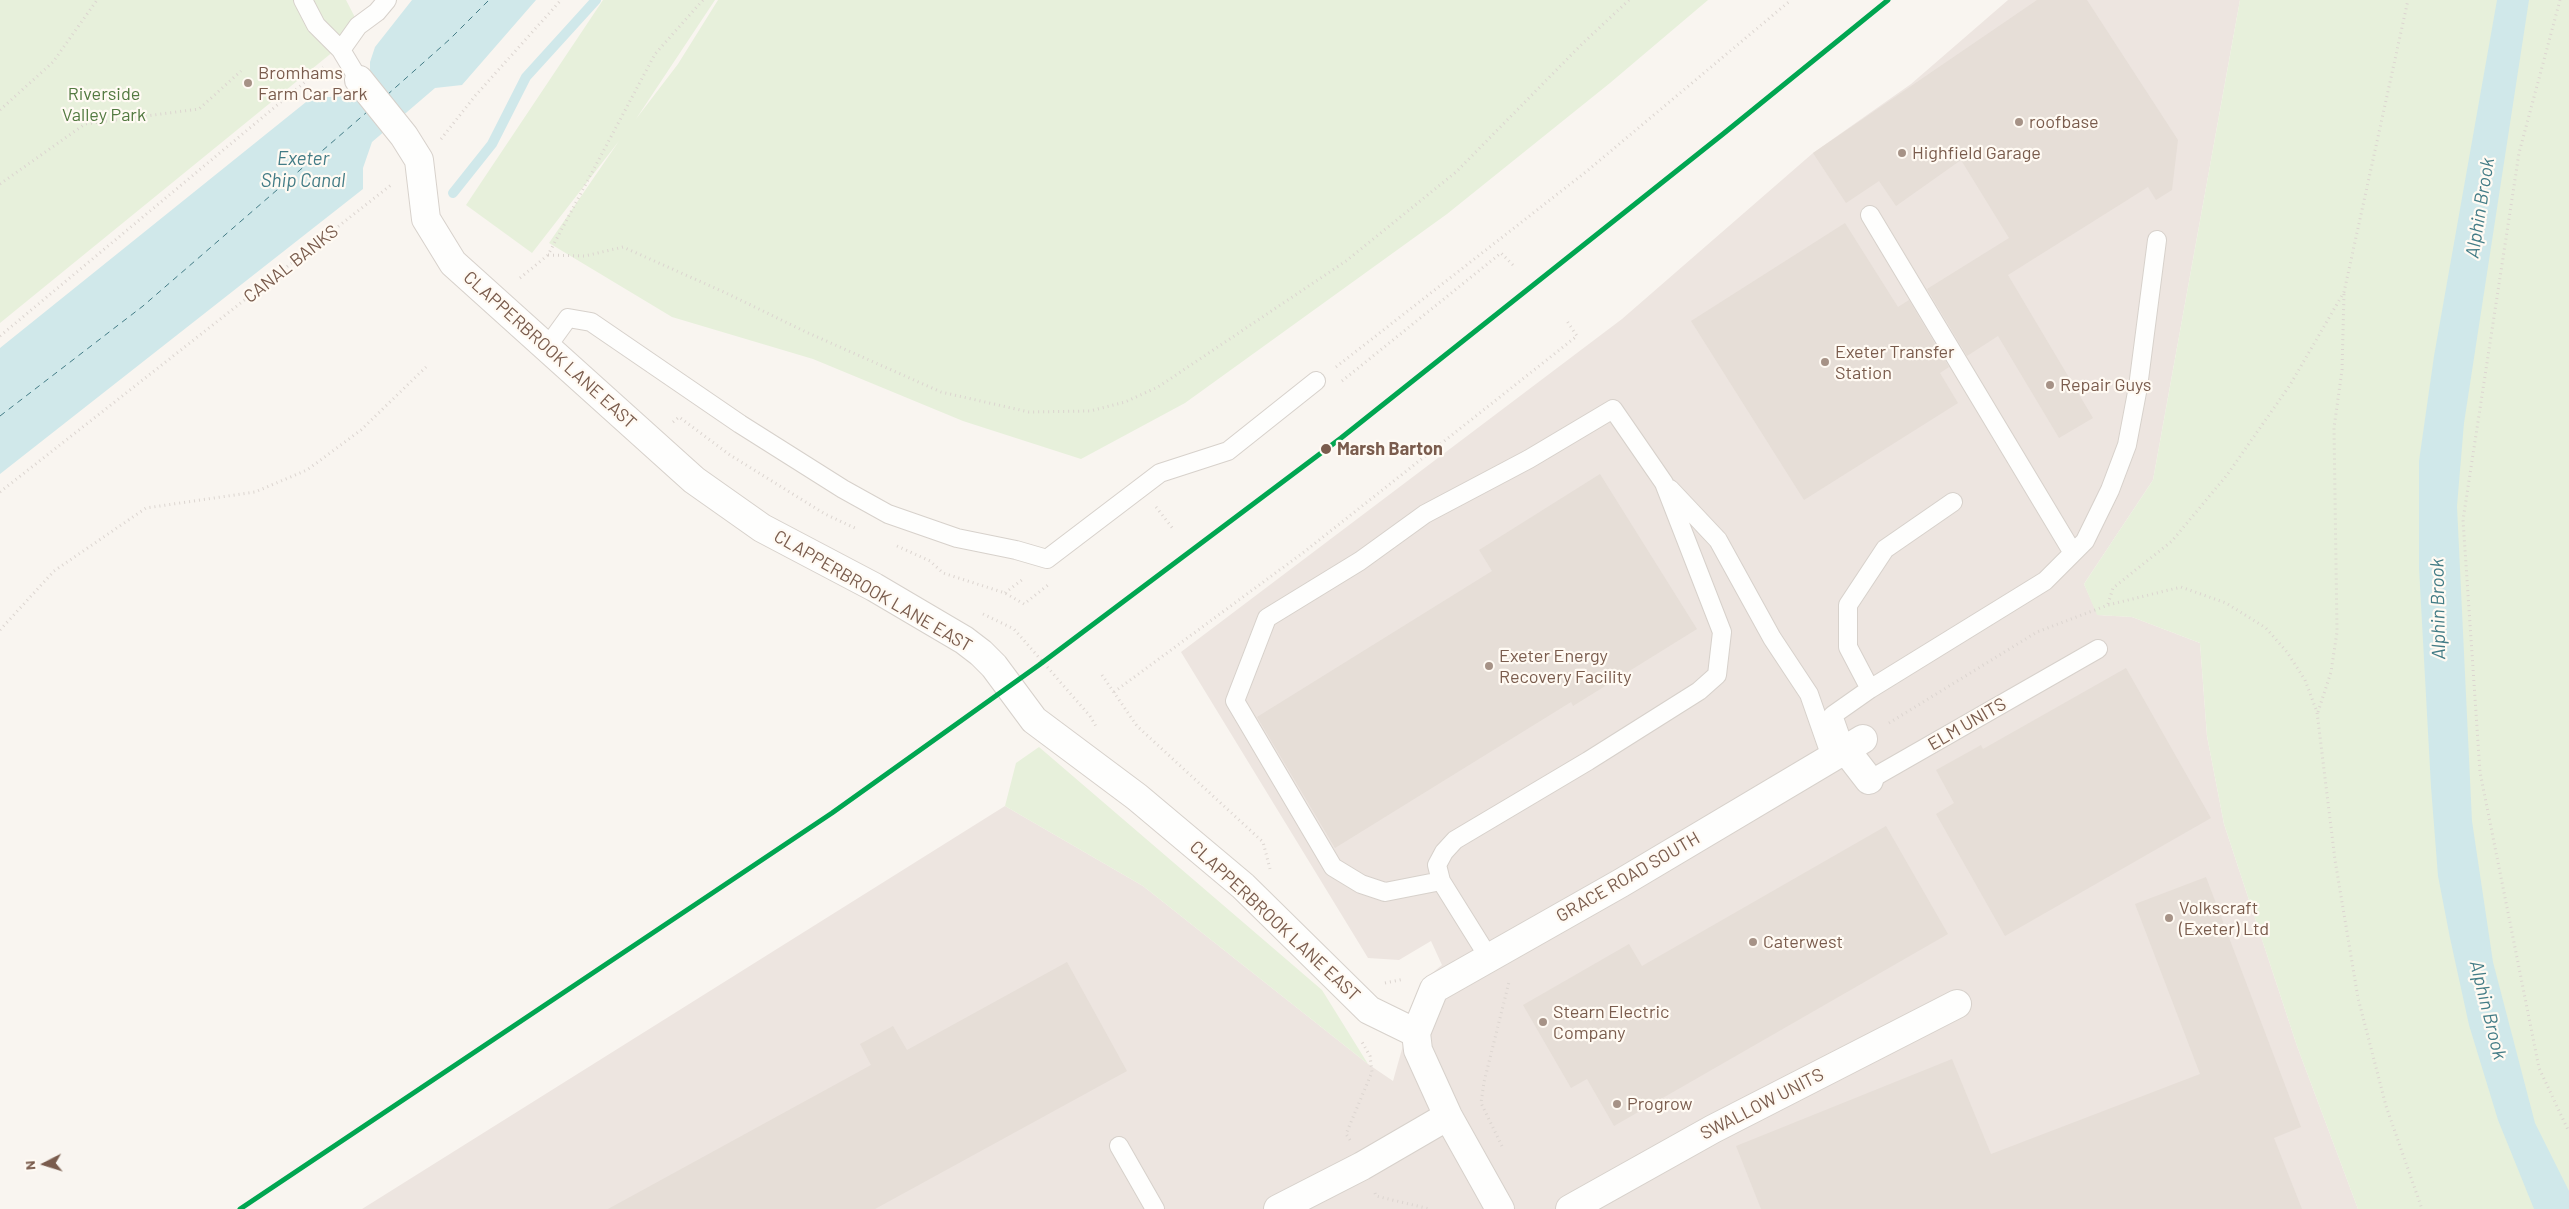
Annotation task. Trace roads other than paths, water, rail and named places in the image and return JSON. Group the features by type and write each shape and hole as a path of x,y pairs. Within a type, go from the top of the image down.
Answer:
{"street":[{"name":"CLAPPERBROOK LANE EAST","path":"359,80 404,136 419,160 426,219 448,257 546,347 694,480 762,528 874,587 964,640 994,666 1034,720 1137,797 1243,886 1369,1010 1416,1033"},
{"name":"ELM UNITS","path":"1846,749 1869,780"},
{"name":"GRACE ROAD SOUTH","path":"1416,1033 1434,989 1846,749"},
{"name":"SWALLOW UNITS","path":"1570,1209 1713,1129 1957,1004"},
{"path":"1416,1033 1418,1050 1448,1116 1500,1209"},
{"path":"1278,1209 1362,1166 1448,1116"}],"lane":[{"path":"303,0 316,25 341,50 359,80"},
{"path":"341,50 358,26 377,12 387,0"},
{"path":"1870,215 2073,553"},
{"path":"1846,749 1833,716 1870,689 2045,581 2085,541 2110,490 2127,444 2138,388 2157,240"},
{"path":"546,347 568,318 591,322 740,424 843,490 888,514 957,538 1016,550 1047,559 1160,473 1228,451 1316,381"},
{"path":"1441,881 1385,892 1361,884 1333,867 1235,701 1267,618 1360,561 1425,514 1529,459 1613,409 1664,483 1718,540 1772,638 1846,749"},
{"path":"1489,958 1441,881 1437,865 1444,852 1455,840 1683,701 1717,675 1722,632 1664,483"},
{"path":"1870,689 1848,647 1848,605 1885,549 1953,502"},
{"name":"ELM UNITS","path":"1869,780 2098,649"},
{"path":"1120,1146 1155,1209"}],"water":[{"name":"Exeter Ship Canal","path":"412,0 536,0 462,85 435,88 372,142 363,168 363,189 0,474 0,348 311,98 347,96 370,75 370,62 375,47"},
{"name":"Alphin Brook","path":"2497,0 2529,0 2464,423 2457,506 2472,821 2493,962 2535,1123 2569,1191 2569,1209 2534,1209 2498,1120 2469,1025 2450,938 2438,876 2431,787 2419,568 2419,461 2434,356"}],"waterway":[{"path":"453,193 492,144 526,77 596,0"}],"place":[{"name":"Bromhams Farm Car Park","path":"248,83"},
{"name":"roofbase","path":"2019,122"},
{"name":"Highfield Garage","path":"1902,153"},
{"name":"Exeter Transfer Station","path":"1825,362"},
{"name":"Repair Guys","path":"2050,385"},
{"name":"Marsh Barton","path":"1326,449"},
{"name":"Exeter Energy Recovery Facility","path":"1489,666"},
{"name":"Volkscraft (Exeter) Ltd","path":"2169,918"},
{"name":"Caterwest","path":"1753,942"},
{"name":"Stearn Electric Company","path":"1543,1022"},
{"name":"Progrow","path":"1617,1104"}],"park label":[{"name":"Riverside Valley Park","path":"104,104"}]}
